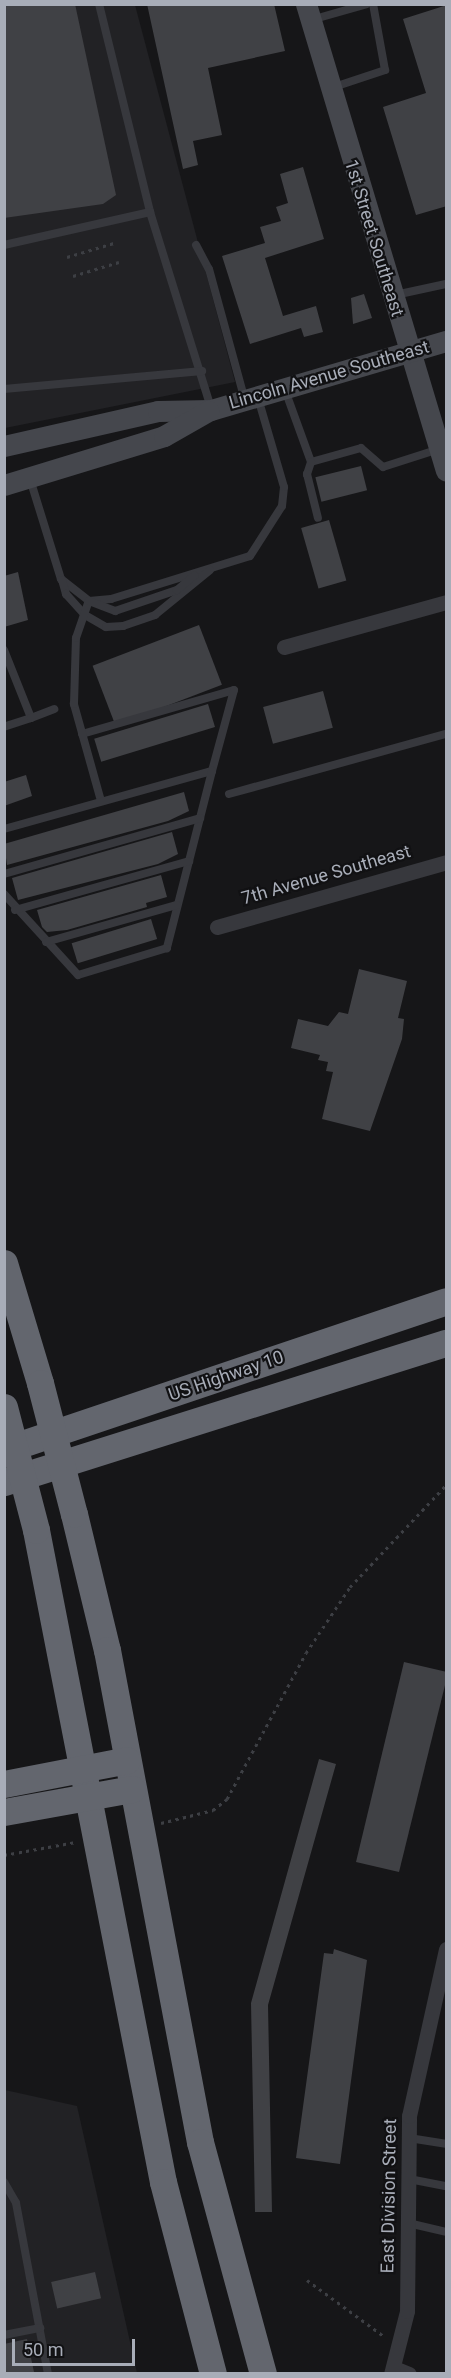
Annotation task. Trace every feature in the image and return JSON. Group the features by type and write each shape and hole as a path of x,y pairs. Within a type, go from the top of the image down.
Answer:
{"highway":[{"path":"4,1263 40,1383 74,1514 127,1760 200,2142 263,2373"},
{"name":"US Highway 10","path":"4,1450 447,1301"},
{"name":"US Highway 10","path":"4,1484 447,1343"},
{"path":"4,1407 36,1530 175,2239 213,2373"},
{"path":"4,1784 127,1760"},
{"path":"4,1812 132,1789"}],"street":[{"name":"1st Street Southeast","path":"308,12 329,89 447,470"},
{"name":"Lincoln Avenue Southeast","path":"4,485 164,436 211,410 447,341"},
{"name":"Lincoln Avenue Southeast","path":"4,446 158,411 211,410"},
{"path":"284,647 447,602"},
{"name":"7th Avenue Southeast","path":"217,927 447,862"},
{"name":"East Division Street","path":"392,2371 401,2344 407,2311 409,2116 447,1949"},
{"path":"392,2371 409,2373"}],"lane":[{"path":"99,4 150,212 202,371 211,410"},
{"path":"308,12 367,4"},
{"path":"329,89 385,70 373,4"},
{"path":"4,245 150,212"},
{"path":"89,601 250,556 282,506 284,487 251,399 209,269 196,245"},
{"path":"392,296 447,284"},
{"path":"4,389 202,371"},
{"path":"285,389 310,462 307,474 318,518"},
{"path":"310,462 361,448 383,467 440,449"},
{"path":"30,477 66,594 85,615 106,627 155,615 213,568"},
{"path":"61,579 89,601"},
{"path":"89,601 76,638 74,704 100,801"},
{"path":"4,650 31,718"},
{"path":"4,894 15,910 78,975 167,948 234,690 82,734"},
{"path":"4,727 54,709"},
{"path":"229,794 447,734"},
{"path":"4,829 212,771"},
{"path":"4,874 200,818"},
{"path":"15,910 189,861"},
{"path":"46,942 177,905"},
{"path":"409,2138 447,2144"},
{"path":"409,2179 447,2186"},
{"path":"4,2182 16,2203 48,2373"},
{"path":"408,2223 447,2232"},
{"path":"4,2335 40,2328"}],"path":[{"path":"67,257 114,243"},
{"path":"73,276 119,262"},
{"path":"139,1828 213,1810 227,1799 306,1653 350,1587 381,1560 447,1485"},
{"path":"4,1855 96,1838"},
{"path":"307,2280 378,2334 401,2344"}],"shaded area":[{"path":"5,5 135,5 235,382 5,428"},
{"path":"5,2090 77,2106 137,2373 5,2374"}],"building":[{"path":"4,4 75,4 116,195 103,204 4,218"},
{"path":"147,4 274,4 285,51 208,68 222,135 193,141 198,165 183,169"},
{"path":"447,5 447,206 416,215 383,107 426,93 403,19"},
{"path":"303,167 324,239 265,258 283,316 316,306 323,332 304,337 301,328 250,344 222,256 265,243 260,227 281,221 276,207 288,203 280,174"},
{"path":"364,294 372,318 353,324 351,298"},
{"path":"361,466 367,490 321,502 315,477"},
{"path":"329,520 346,581 318,589 301,528"},
{"path":"18,572 28,620 4,627 4,576"},
{"path":"199,625 222,685 116,726 93,666"},
{"path":"323,691 333,728 273,744 263,707"},
{"path":"208,704 215,727 101,762 94,739"},
{"path":"26,775 32,796 4,806 4,782"},
{"path":"184,792 189,811 168,821 7,865 4,844"},
{"path":"172,832 178,854 158,864 18,900 12,878"},
{"path":"161,875 167,897 146,903 147,907 67,930 47,932 42,927 37,910"},
{"path":"151,919 157,939 78,963 72,943"},
{"path":"359,969 407,981 398,1018 404,1019 402,1039 370,1131 322,1119 333,1072 326,1071 328,1062 318,1060 320,1055 291,1048 298,1019 328,1026 339,1012 348,1014"},
{"path":"404,1662 447,1672 447,1677 399,1872 356,1862"},
{"path":"319,1759 336,1764 268,2005 272,2212 255,2212 251,2003"},
{"path":"334,1949 367,1960 340,2164 296,2158 324,1953 333,1954"},
{"path":"95,2272 101,2298 57,2308 51,2282"},
{"path":"27,2339 34,2372 4,2373 4,2344"}]}
